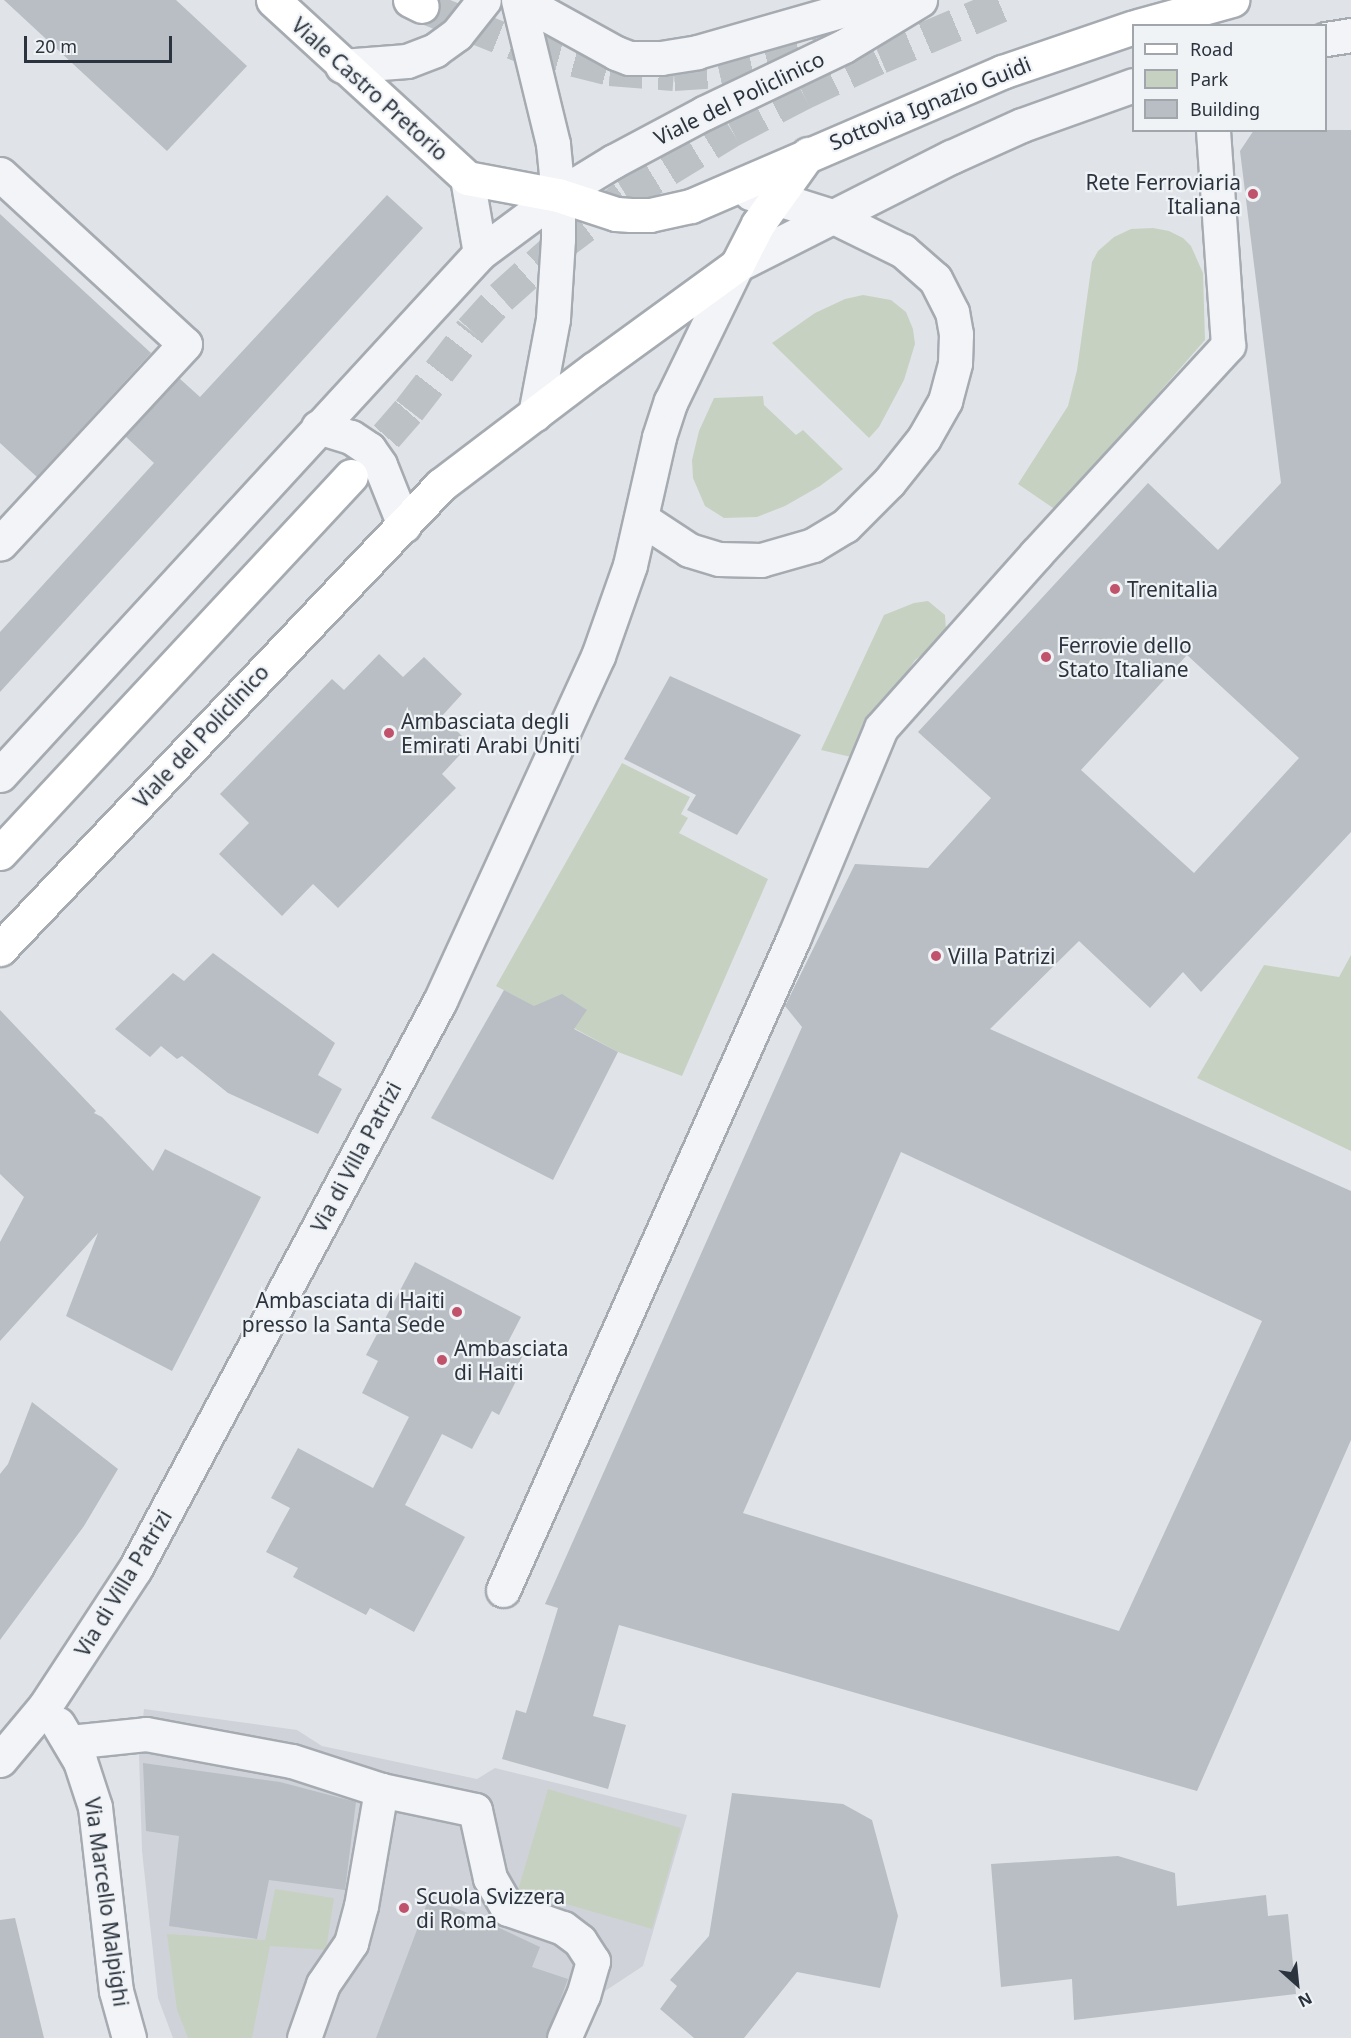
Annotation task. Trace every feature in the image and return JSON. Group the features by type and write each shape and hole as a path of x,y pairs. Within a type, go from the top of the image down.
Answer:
{"main road":[{"name":"Viale Castro Pretorio","path":"273,0 342,66 467,178"},
{"path":"1145,24 1232,0"},
{"name":"Sottovia Ignazio Guidi","path":"730,189 1002,72 1132,28"},
{"name":"Viale del Policlinico","path":"0,949 454,473 737,265 775,198 808,154"},
{"path":"467,178 558,195 616,214 650,215 691,206 730,189"},
{"path":"0,853 351,476"}],"street":[{"path":"342,66 407,61 435,51 457,34 483,0"},
{"path":"519,0 553,144 558,195 553,319 535,414"},
{"name":"Viale del Policlinico","path":"519,0 606,49 629,58 661,58 697,52 879,0"},
{"name":"Viale del Policlinico","path":"0,775 480,253 558,195 649,141 844,46 920,0"},
{"path":"1327,39 1351,34"},
{"name":"Viale del Policlinico","path":"737,265 1022,124 1132,86"},
{"path":"502,1590 794,937 881,728 1036,554 1228,345 1213,132"},
{"path":"0,174 185,344 0,544"},
{"path":"467,178 480,253"},
{"path":"642,519 689,549 719,559 746,561 779,557 813,545 845,526 890,482 931,427 945,401 957,349 952,312 946,295 935,279 903,251 832,216 775,198 730,189"},
{"name":"Via di Villa Patrizi","path":"0,1760 45,1706 135,1569 440,1001 598,656 618,606 642,519 659,437 671,401 737,265"},
{"path":"318,427 351,437 369,449 384,472 404,525"},
{"name":"Via Marcello Malpighi","path":"45,1706 70,1742 90,1784 95,1807 116,1991 129,2038"},
{"path":"70,1742 146,1734 292,1761 381,1790 475,1810 490,1878 508,1909 563,1928 580,1941 593,1961 584,1995 564,2038"},
{"path":"304,2038 323,1984 351,1943 361,1906 381,1790"}],"shaded area":[{"name":"Scuola Svizzera di Roma","path":"144,1709 297,1730 322,1746 477,1779 495,1768 687,1815 643,1966 602,1993 576,2038 173,2038 158,1998 142,1851 139,1755"}],"green space":[{"path":"1153,228 1169,231 1183,238 1191,246 1203,273 1205,340 1056,510 1018,484 1068,406 1077,370 1092,262 1098,251 1114,237 1131,229"},
{"path":"863,295 891,300 906,312 913,329 915,344 904,380 879,427 869,438 772,343 815,313 845,299"},
{"path":"763,396 764,405 796,435 803,430 843,469 820,486 785,506 757,517 724,518 705,506 693,478 692,460 699,431 714,398"},
{"path":"928,601 945,615 946,630 939,643 915,660 851,757 821,750 884,615 914,603"},
{"path":"622,763 690,797 681,814 688,818 679,833 768,879 682,1076 618,1052 496,986"},
{"path":"1351,955 1351,1151 1197,1078 1264,965 1339,977"},
{"path":"548,1789 681,1828 652,1929 518,1890"},
{"path":"275,1889 334,1898 326,1950 270,1946 252,2038 188,2038 177,2010 167,1934 265,1940"}],"building":[{"path":"4,0 176,0 247,66 167,151"},
{"name":"Villa Patrizi","path":"1351,130 1351,832 1201,992 1183,972 1150,1008 1079,941 990,1029 1351,1191 1351,1440 1197,1791 619,1625 593,1716 626,1725 608,1789 502,1759 516,1710 526,1713 558,1608 545,1604 802,1027 785,1006 855,864 928,868 991,798 918,732 1148,483 1218,550 1281,483 1240,151 1253,132","holes":["1187,655 1299,758 1194,873 1081,770","901,1152 1262,1321 1119,1631 743,1513"]},
{"path":"387,195 423,228 0,692 0,632 154,463 125,436 179,378 200,397"},
{"path":"0,214 151,353 37,477 0,443"},
{"path":"379,654 403,677 424,657 462,694 442,716 470,744 442,774 456,788 338,908 313,884 282,916 219,854 249,823 220,794 332,679 344,690"},
{"path":"670,676 801,735 737,835 687,810 696,795 624,759"},
{"path":"213,953 335,1043 318,1075 342,1089 318,1134 228,1093 182,1056 177,1059 161,1046 150,1057 115,1029 173,973 184,981"},
{"path":"504,990 534,1006 562,994 587,1010 574,1029 618,1052 553,1180 431,1118"},
{"path":"0,1010 96,1111 94,1113 102,1117 153,1171 165,1149 261,1197 172,1371 66,1316 98,1233 0,1341 0,1242 24,1197 0,1174"},
{"path":"415,1262 521,1317 508,1342 525,1351 512,1377 517,1379 499,1415 492,1411 472,1449 442,1434 405,1505 465,1537 414,1632 370,1608 366,1615 293,1577 298,1568 266,1552 290,1508 271,1498 298,1448 373,1488 409,1417 362,1393 378,1361 366,1355"},
{"path":"32,1402 118,1469 84,1526 0,1640 0,1474 8,1464"},
{"path":"143,1763 280,1782 356,1802 345,1890 269,1880 257,1939 169,1926 179,1836 146,1831"},
{"path":"732,1793 843,1804 872,1820 898,1916 880,1988 797,1972 744,2038 694,2038 660,2009 677,1986 670,1980 709,1936"},
{"path":"1118,1856 1175,1873 1177,1906 1266,1895 1268,1916 1288,1914 1296,1994 1074,2020 1072,1979 1001,1987 991,1864"},
{"path":"429,1898 463,1911 540,1947 532,1967 568,1979 546,2038 376,2038"},
{"path":"15,1918 44,2038 0,2038 0,1920"}],"tunnel":[{"path":"354,473 409,410 471,330 501,297 558,246 626,195 732,130 803,93 880,57 1014,0"},
{"path":"422,6 527,48 610,69 674,74 719,71 819,49"}],"place":[{"name":"Rete Ferroviaria Italiana","path":"1253,194"},
{"name":"Trenitalia","path":"1115,589"},
{"name":"Ferrovie dello Stato Italiane","path":"1046,657"},
{"name":"Ambasciata degli Emirati Arabi Uniti","path":"389,733"},
{"name":"Villa Patrizi","path":"936,956"},
{"name":"Ambasciata di Haiti presso la Santa Sede","path":"457,1312"},
{"name":"Ambasciata di Haiti","path":"442,1360"},
{"name":"Scuola Svizzera di Roma","path":"404,1908"}]}
